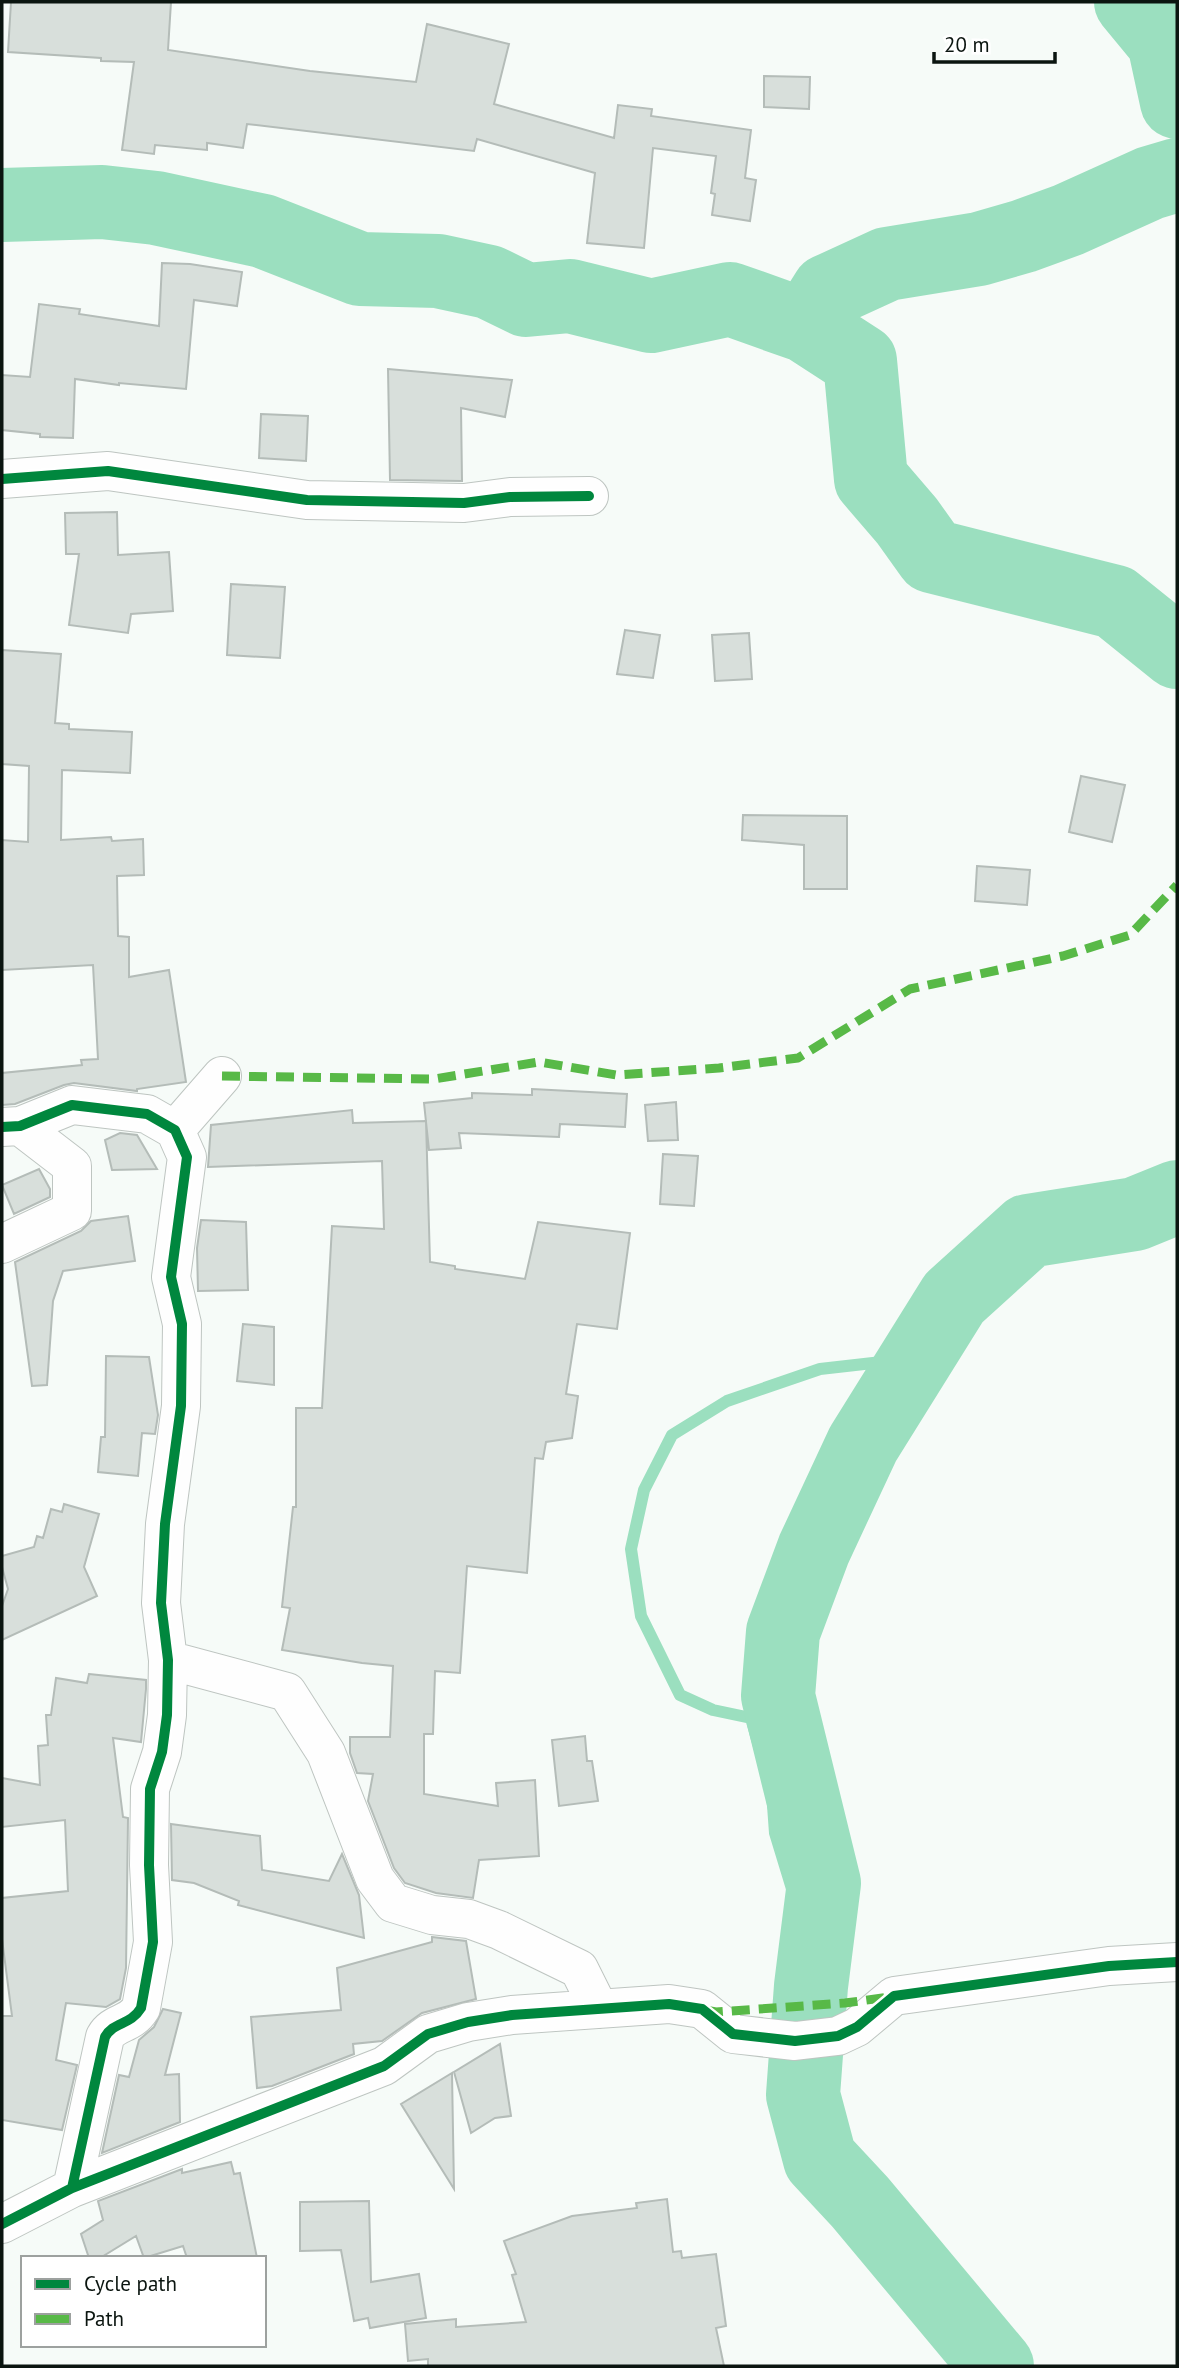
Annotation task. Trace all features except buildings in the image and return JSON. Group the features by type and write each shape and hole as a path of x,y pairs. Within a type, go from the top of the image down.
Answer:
{"street":[{"path":"2,479 108,471 307,500 464,503 510,497 589,496"},
{"path":"175,1130 222,1076"},
{"path":"11,1127 72,1105 147,1114 175,1130 187,1157 171,1277 182,1324 181,1406 165,1524 161,1603 168,1660 167,1715 162,1752 150,1790 149,1865 153,1942 141,2008 136,2017 109,2029 105,2037 72,2188"},
{"path":"2,1244 72,1211 72,1166 11,1127"},
{"path":"168,1660 287,1692 326,1753 375,1879 393,1903 432,1915 469,1919 499,1930 579,1969 599,2009"},
{"path":"2,2224 72,2188 384,2066 428,2034 468,2022 512,2015 669,2004 702,2009 733,2034 795,2041 838,2036 857,2026 894,1996 1110,1966 1177,1962"}],"waterway":[{"path":"1131,2 1164,42 1177,102"},
{"path":"1177,175 1150,183 1068,220 1024,236 979,249 887,264 828,291 806,326 860,361 871,479 907,521 932,556 1115,602 1177,652"},
{"path":"2,205 102,202 156,208 263,231 360,269 438,271 489,282 526,300 570,296 651,316 730,299 806,326"},
{"path":"997,2366 860,2202 820,2159 803,2095 811,1986 824,1883 778,1696 783,1632 814,1549 863,1444 954,1298 1028,1231 1135,1214 1177,1197"},
{"path":"814,1961 775,1833 771,1778 751,1718 713,1710 680,1695 641,1616 631,1549 644,1490 672,1435 727,1401 820,1369 917,1358"}],"marked path":[{"path":"222,1076 434,1079 539,1062 616,1075 719,1068 798,1058 910,989 1063,956 1130,935 1177,885"},
{"path":"705,2010 716,2012 845,2003 890,1997"}],"cycle path":[{"path":"2,479 108,471 307,500 464,503 510,497 589,496"},
{"path":"2,1127 20,1126 72,1105 147,1114 175,1130 187,1157 171,1277 182,1324 181,1406 165,1524 161,1603 168,1660 167,1715 162,1752 150,1789 149,1865 153,1942 141,2008 137,2014 113,2028 105,2037 72,2188"},
{"path":"2,2224 72,2188 384,2066 428,2034 468,2022 512,2015 669,2004 702,2009 733,2034 795,2041 838,2036 857,2027 894,1996 1109,1966 1177,1962"}]}
